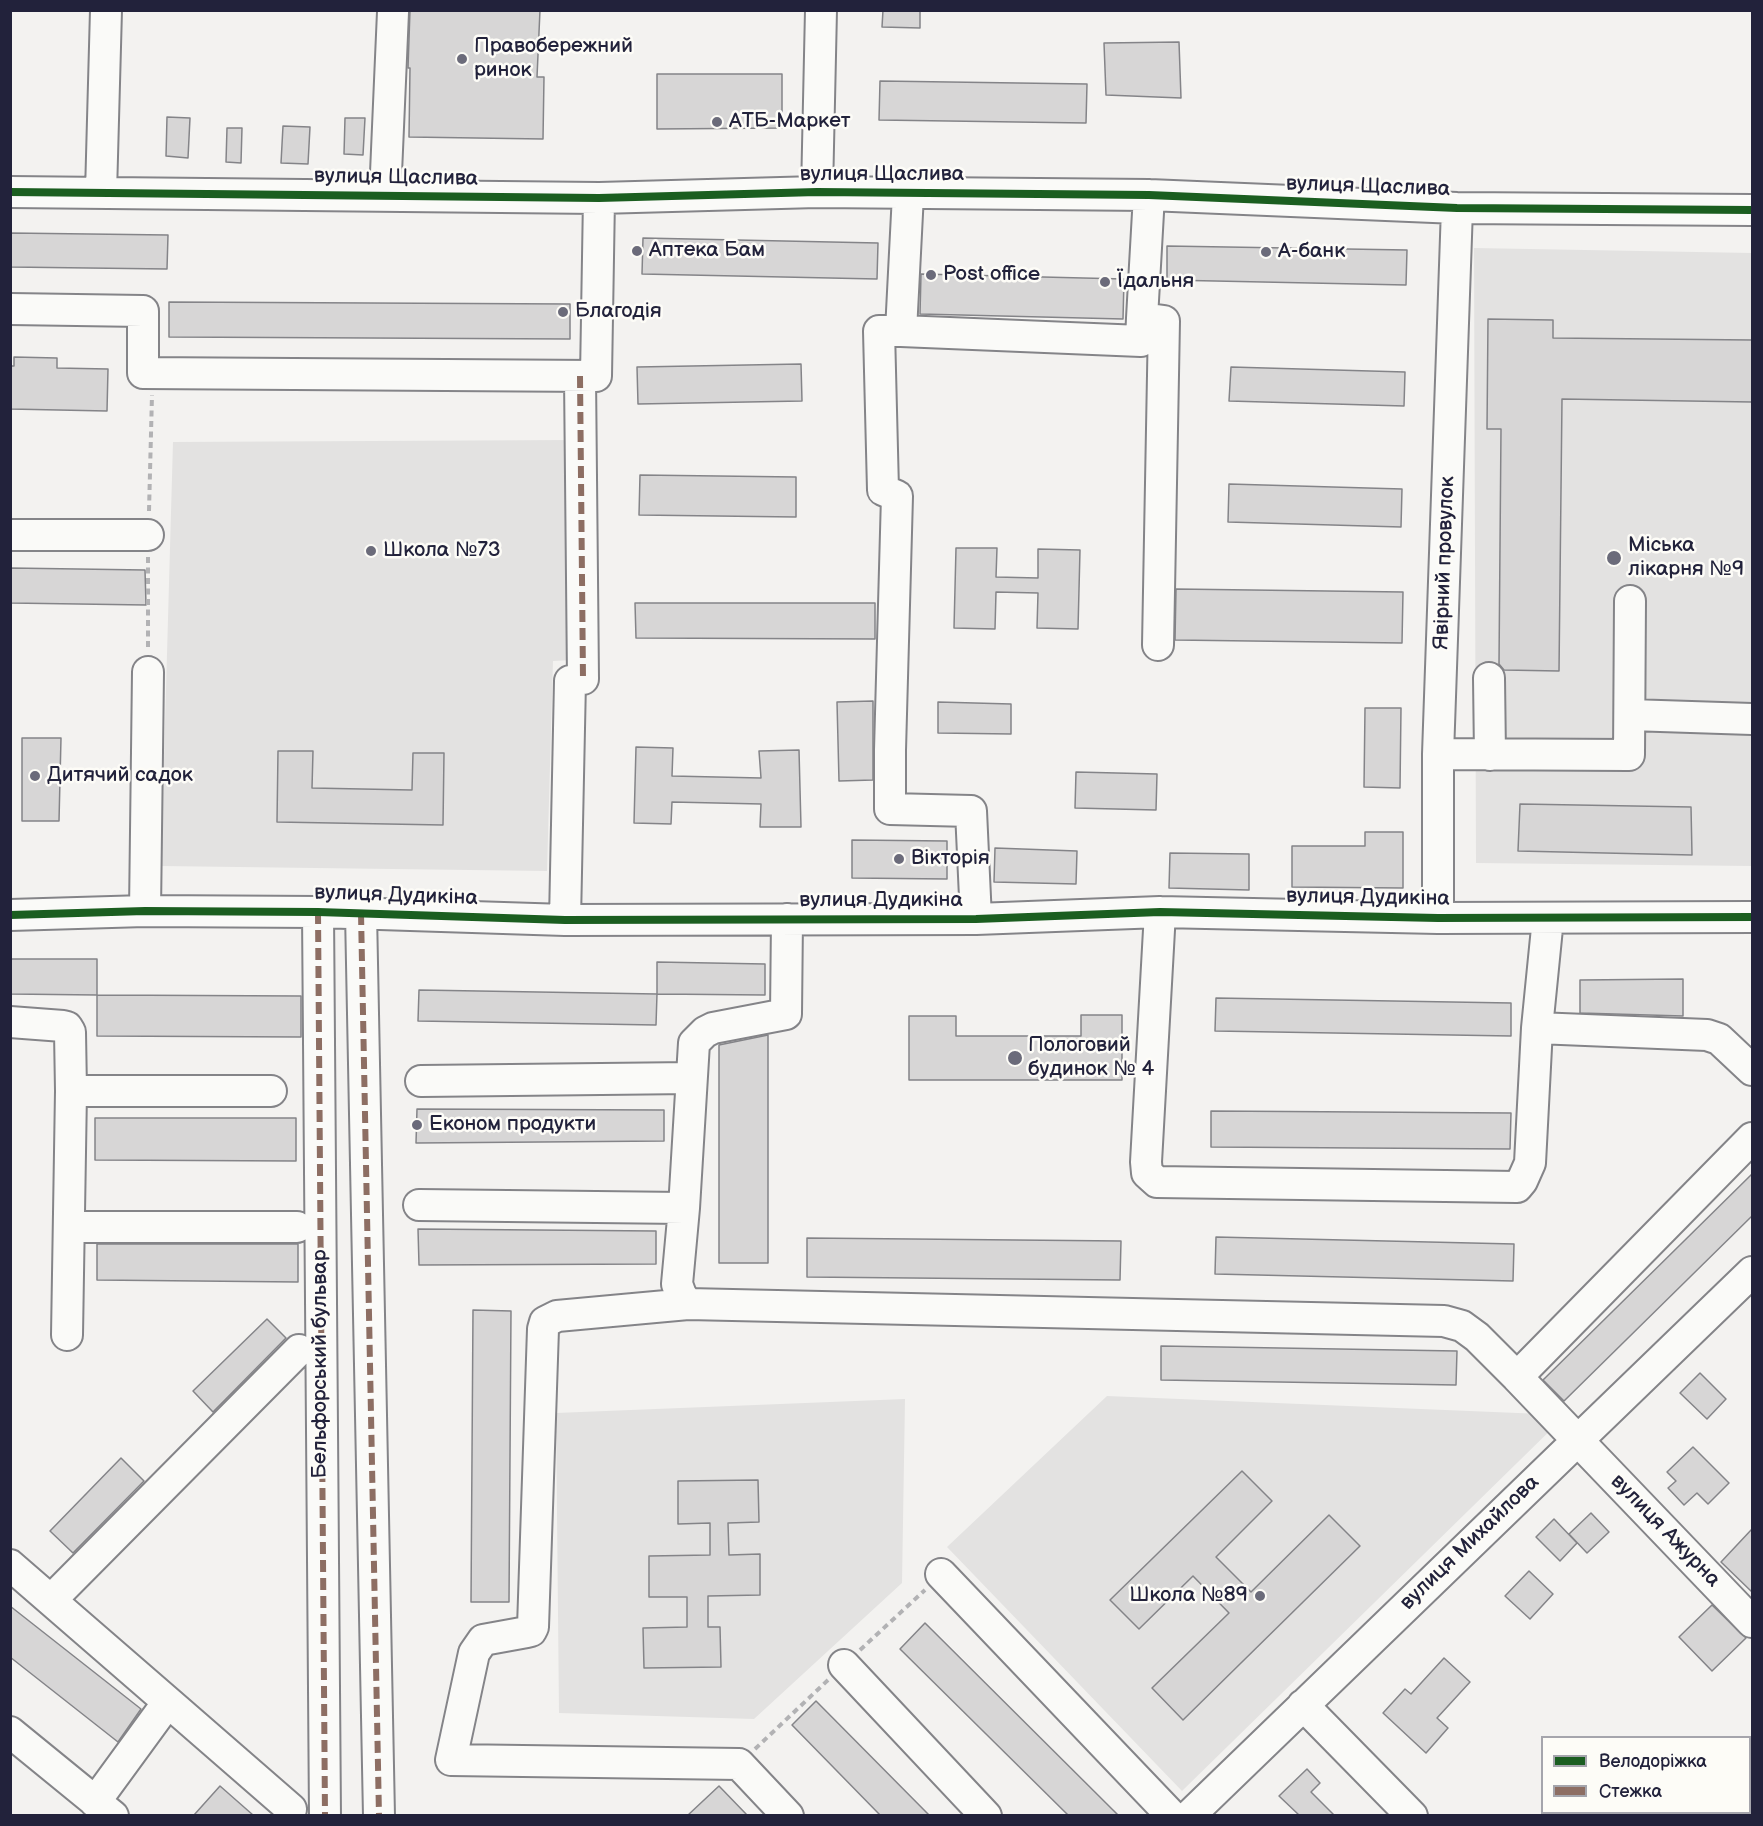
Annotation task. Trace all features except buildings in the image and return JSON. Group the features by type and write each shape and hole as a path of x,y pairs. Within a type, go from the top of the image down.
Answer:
{"street":[{"path":"101,193 106,10"},
{"path":"817,192 821,10"},
{"path":"385,196 393,12"},
{"name":"вулиця Щаслива","path":"10,192 598,198 817,192 1149,195 1456,208 1752,210"},
{"path":"902,331 908,194"},
{"path":"976,919 971,811 890,808 897,496 883,490 879,331 1141,341 1149,195"},
{"path":"10,309 143,311 143,374 596,376 598,198"},
{"name":"Явірний провулок","path":"1438,918 1438,754 1456,208"},
{"path":"1142,318 1164,321 1158,645"},
{"path":"565,920 570,681 583,679 580,376"},
{"path":"10,535 148,535"},
{"path":"1438,754 1629,755 1630,601"},
{"path":"145,911 148,672"},
{"path":"1489,678 1490,755"},
{"path":"1630,716 1752,719"},
{"name":"вулиця Дудикіна","path":"10,915 145,911 318,912 565,920 976,919 1160,912 1438,918 1752,917"},
{"name":"Бельфорський бульвар","path":"318,912 325,1815"},
{"path":"1160,912 1146,1162 1148,1173 1157,1182 1517,1187 1530,1163 1537,1028 1548,918"},
{"path":"361,913 379,1815"},
{"path":"688,1304 681,1296 677,1284 694,1043 705,1032 713,1028 786,1014 787,919"},
{"path":"10,1022 67,1027 70,1032 67,1335"},
{"path":"1537,1028 1707,1035 1719,1040 1752,1070"},
{"path":"421,1081 691,1078"},
{"path":"71,1091 271,1090"},
{"path":"1517,1377 1752,1138"},
{"path":"419,1205 684,1208"},
{"path":"69,1227 297,1227"},
{"name":"вулиця Михайлова","path":"1189,1815 1752,1272"},
{"name":"вулиця Ажурна","path":"788,1815 739,1764 451,1760 474,1653 478,1646 483,1640 531,1631 533,1627 543,1329 545,1322 557,1316 688,1304 1444,1321 1462,1326 1477,1337 1752,1622"},
{"path":"51,1600 299,1350"},
{"path":"10,1565 291,1809"},
{"path":"941,1574 1172,1815"},
{"path":"844,1665 986,1815"},
{"path":"10,1732 104,1809 168,1702"},
{"path":"1304,1705 1412,1815"}],"shaded area":[{"name":"Міська лікарня №9","path":"1474,248 1752,253 1752,866 1476,863"},
{"name":"Школа №73","path":"572,440 573,660 553,661 547,871 161,866 173,442"},
{"path":"1107,1396 1566,1415 1182,1791 947,1547"},
{"path":"905,1399 902,1583 754,1719 559,1713 556,1413"}],"marked path":[{"path":"580,376 583,679"},
{"path":"318,912 325,1816"},
{"path":"361,913 379,1816"}],"cycle path":[{"path":"10,192 599,198 817,192 1149,195 1457,208 1752,210"},
{"path":"10,915 145,911 318,912 565,920 976,919 1160,912 1438,918 1752,917"}],"place":[{"name":"Правобережний ринок","path":"462,59"},
{"name":"АТБ-Маркет","path":"717,122"},
{"name":"Аптека Бам","path":"637,251"},
{"name":"А-банк","path":"1266,252"},
{"name":"Post office","path":"931,275"},
{"name":"Їдальня","path":"1105,282"},
{"name":"Благодія","path":"563,312"},
{"name":"Школа №73","path":"371,551"},
{"name":"Міська лікарня №9","path":"1614,558"},
{"name":"Дитячий садок","path":"35,776"},
{"name":"Вікторія","path":"899,859"},
{"name":"Пологовий будинок № 4","path":"1015,1058"},
{"name":"Економ продукти","path":"417,1125"},
{"name":"Школа №89","path":"1260,1596"}]}
